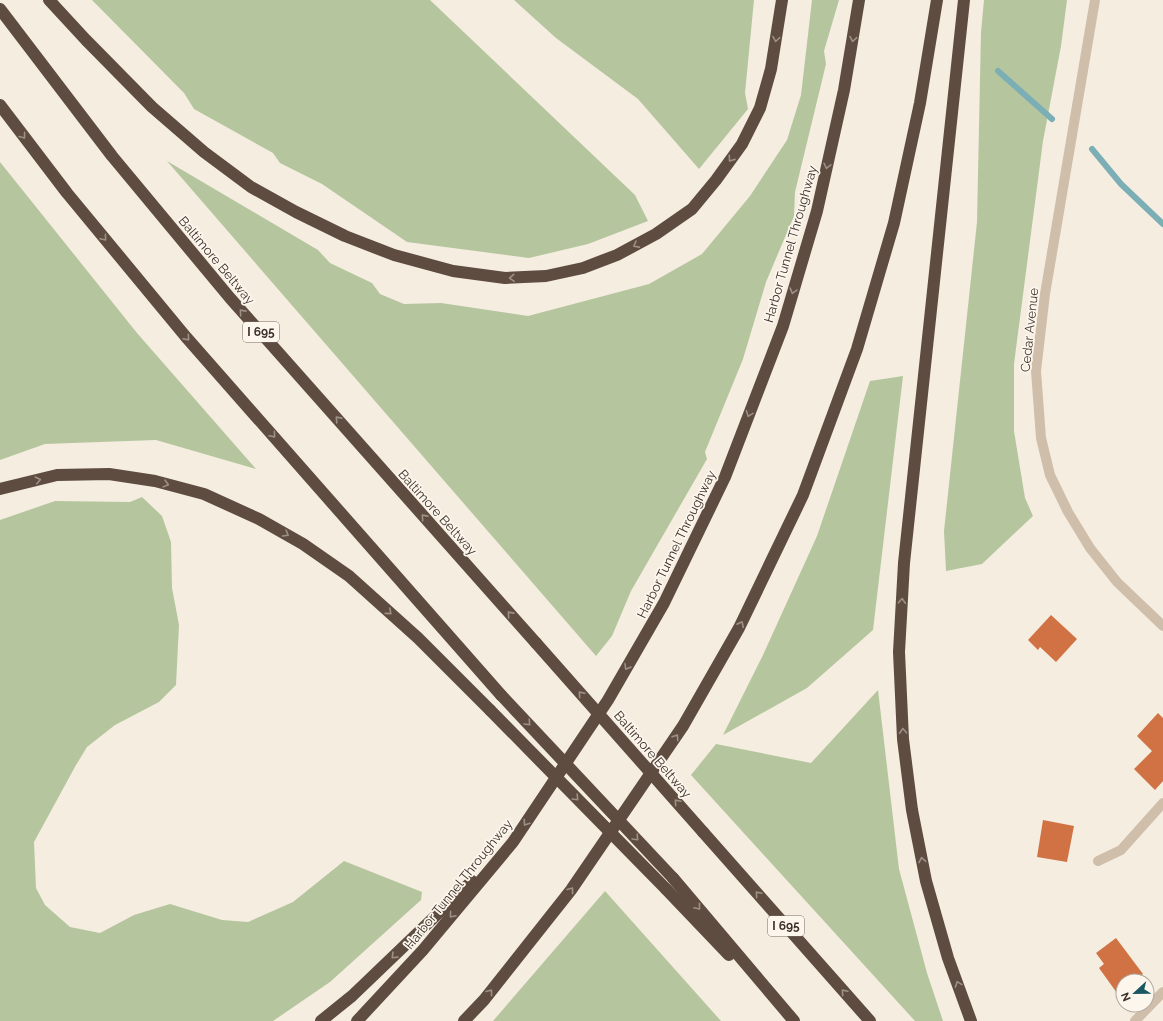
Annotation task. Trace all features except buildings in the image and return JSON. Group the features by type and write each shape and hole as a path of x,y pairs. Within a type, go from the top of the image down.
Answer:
{"highway":[{"path":"49,0 152,107 204,152 251,187 296,212 345,236 394,255 453,271 505,278 546,276 583,268 617,256 656,234 692,209 716,180 742,144 760,108 771,69 782,0"},
{"name":"Harbor Tunnel Throughway","path":"357,1021 423,950 513,842 608,700 664,603 725,477 782,326 817,210 844,90 859,0"},
{"path":"464,1021 484,1000 571,890 683,726 739,628 802,495 857,350 894,223 920,103 936,0"},
{"path":"964,0 904,564 899,652 903,739 912,810 926,881 948,958 971,1021"},
{"name":"Baltimore Beltway","path":"0,9 112,156 230,298 870,1021"},
{"path":"0,105 67,193 186,337 501,695 673,878 793,1021"},
{"path":"0,489 57,475 109,474 155,481 204,494 259,519 303,544 349,576 418,638 793,1021"},
{"path":"321,1021 352,996 513,842"}],"street":[{"name":"Cedar Avenue","path":"1095,0 1045,294 1036,371 1041,438 1050,475 1068,512 1090,548 1117,582 1163,626"},
{"path":"1098,861 1121,850 1163,803"},
{"path":"1135,1021 1163,992"}],"green space":[{"path":"92,0 430,0 635,195 648,221 588,244 529,258 407,242 322,184 280,163 273,153 194,109 184,93"},
{"path":"514,0 754,0 745,93 748,109 699,169 638,99 556,38"},
{"path":"812,0 839,0 824,51 826,64 795,192 794,216 766,282 743,359 705,452 707,459 631,591 612,636 596,656 167,161 318,250 330,263 372,283 380,294 404,304 441,303 528,316 649,284 702,254 750,196 787,140 801,95"},
{"path":"984,0 1067,0 1061,46 1043,141 1014,364 1014,431 1025,498 1033,516 982,564 946,571 944,531 977,222 981,32"},
{"path":"0,162 137,333 256,469 156,440 45,444 0,460"},
{"path":"903,376 873,630 807,688 723,735 763,655 817,536 870,381"},
{"path":"142,497 162,516 171,542 172,588 179,625 176,685 159,702 115,725 87,747 76,765 34,842 36,888 45,905 70,927 100,933 134,915 170,904 222,920 248,922 293,902 344,861 422,892 421,900 330,982 273,1021 0,1021 0,520 55,501 130,502"},
{"path":"878,690 899,869 927,973 943,1021 915,1021 691,775 716,744 811,763"},
{"path":"605,891 721,1021 493,1021"}],"waterway":[{"path":"998,71 1052,119"},
{"path":"1092,149 1121,184 1163,224"}]}
